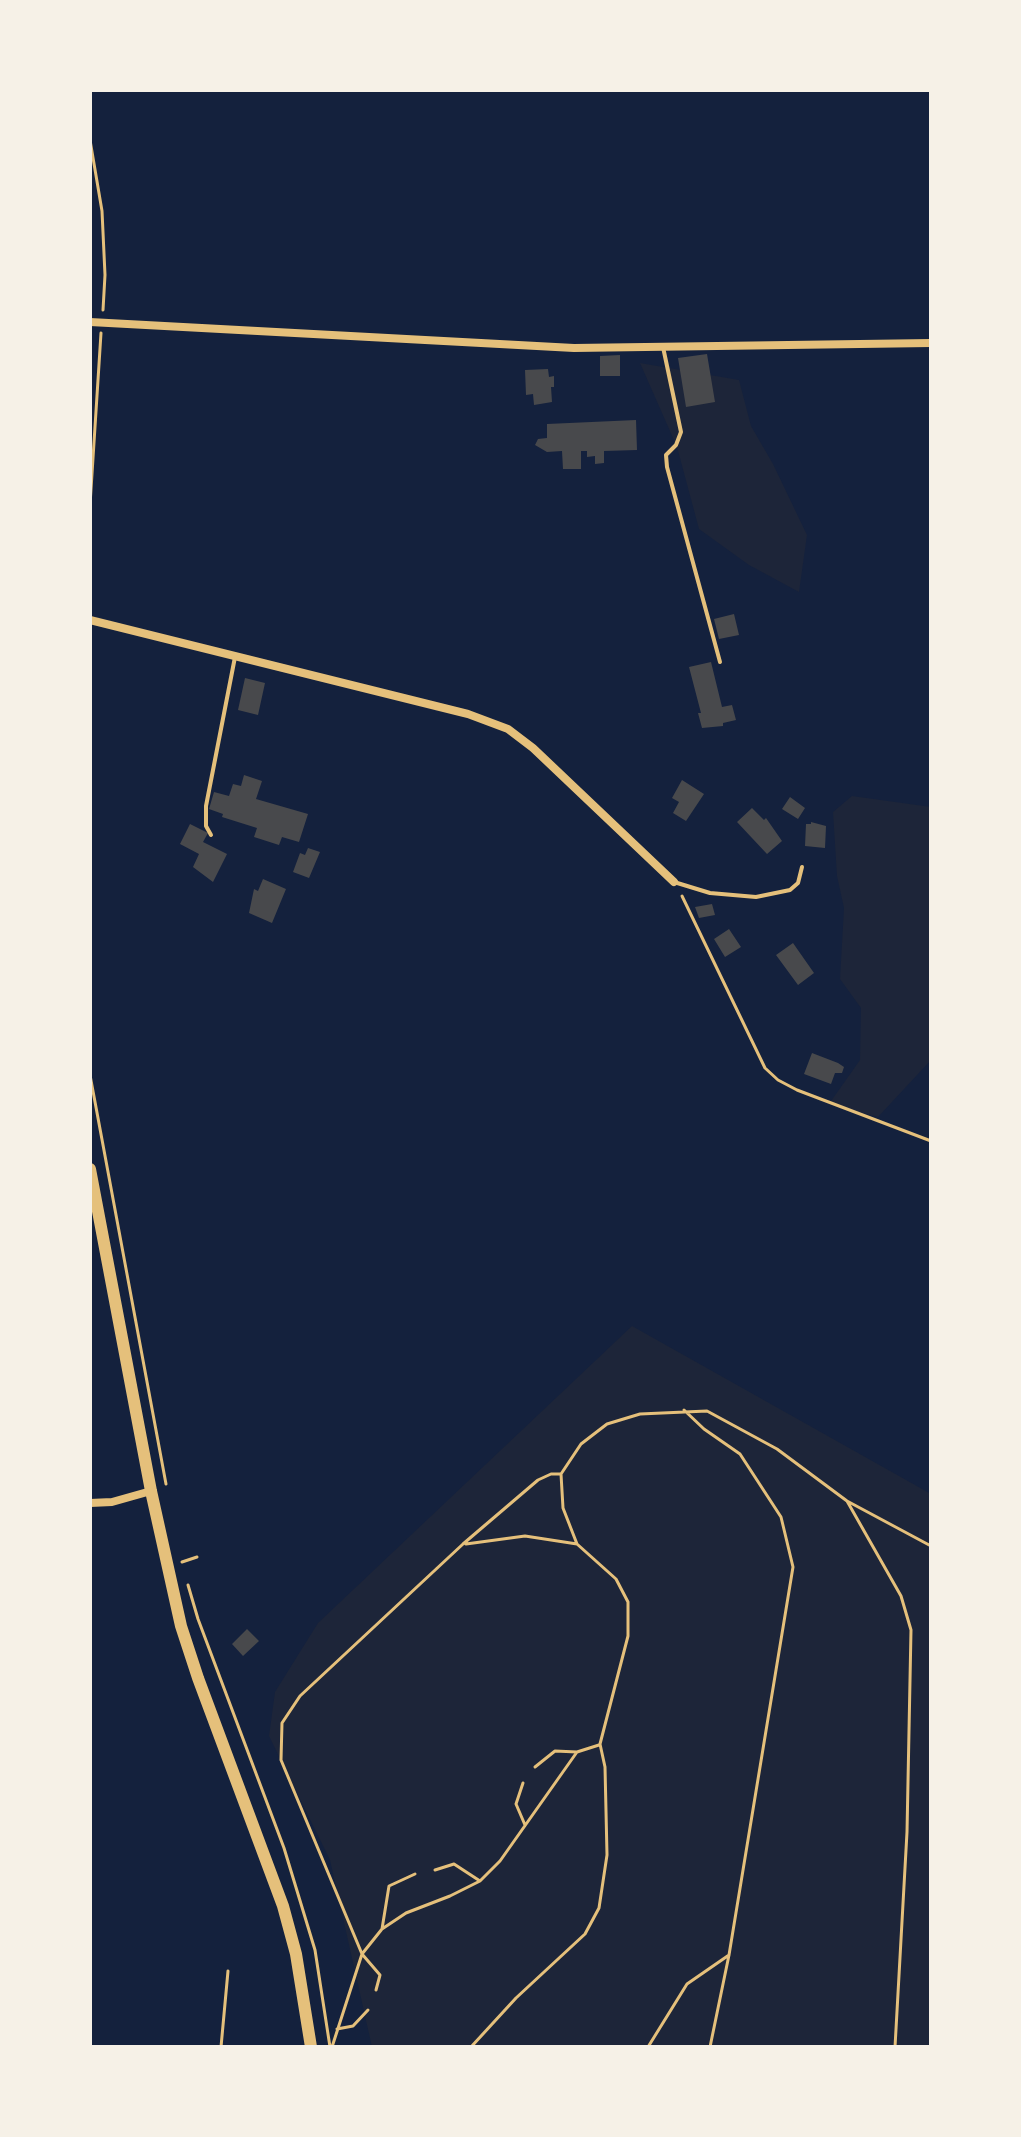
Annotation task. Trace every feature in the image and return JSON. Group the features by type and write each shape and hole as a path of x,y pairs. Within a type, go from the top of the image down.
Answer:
{"main road":[{"path":"90,1169 151,1491 181,1626 283,1906 296,1954 311,2047"}],"street":[{"path":"90,322 574,348 931,343"},
{"path":"90,620 468,714 508,729 533,748 674,882"},
{"path":"90,1503 112,1502 151,1491"}],"lane":[{"path":"663,347 681,432 676,445 666,455 667,467 720,662"},
{"path":"211,835 206,826 206,806 235,657"},
{"path":"674,882 710,893 756,897 790,890 798,883 802,867"}],"path":[{"path":"674,882 765,1068 778,1080 797,1090 874,1122 931,1141"},
{"path":"90,1075 167,1487"},
{"path":"684,1410 704,1429 740,1454 781,1517 793,1567 729,1955 710,2047"},
{"path":"471,2047 516,1998 585,1934 599,1908 607,1855 605,1767 600,1744 628,1636 628,1602 616,1579 577,1544 563,1508 561,1474 581,1444 607,1424 640,1414 707,1411 763,1442 847,1501 931,1546"},
{"path":"376,1990 380,1975 362,1954 281,1760 282,1723 300,1696 463,1544 538,1480 551,1474 561,1474"},
{"path":"847,1501 901,1596 911,1630 907,1832 895,2047"},
{"path":"463,1544 525,1536 577,1544"},
{"path":"186,1576 198,1619 284,1848 315,1950 331,2047"},
{"path":"535,1767 555,1751 577,1752 600,1744"},
{"path":"331,2047 362,1954 382,1929 406,1913 480,1881 500,1861 577,1752"},
{"path":"523,1783 516,1804 525,1825"},
{"path":"435,1870 454,1864 480,1881"},
{"path":"382,1929 389,1886 415,1874"},
{"path":"648,2047 687,1984 729,1955"},
{"path":"221,2047 228,1971"},
{"path":"337,2029 353,2026 368,2010"}],"shaded area":[{"path":"640,363 739,380 751,426 807,535 799,592 749,565 699,529 677,447"},
{"path":"852,796 931,807 931,1060 878,1117 829,1104 860,1060 861,1008 840,979 844,908 837,876 833,812"},
{"path":"632,1326 931,1494 931,2047 372,2047 330,1860 269,1736 275,1692 318,1623"}],"building":[{"path":"707,354 715,402 686,407 678,358"},
{"path":"620,355 620,376 600,376 600,356"},
{"path":"548,369 549,377 554,376 552,402 534,405 533,394 526,395 525,370"},
{"path":"636,420 637,450 604,451 604,463 595,464 595,456 587,457 587,451 581,451 581,469 563,469 562,451 547,452 535,445 538,439 547,438 547,424"},
{"path":"734,614 739,635 719,639 714,619"},
{"path":"711,662 722,707 732,705 736,720 723,723 723,726 702,728 689,667"},
{"path":"245,678 265,683 258,715 238,710"},
{"path":"244,775 262,781 256,799 308,814 299,842 282,837 279,845 254,837 257,828 222,817 223,814 209,809 214,792 229,796 233,784 241,786"},
{"path":"682,780 704,794 686,821 673,813 679,802 672,798"},
{"path":"790,797 805,808 798,819 782,809"},
{"path":"752,808 764,820 766,818 782,841 767,854 737,822"},
{"path":"811,822 826,826 825,848 805,846 806,824"},
{"path":"190,824 208,833 203,842 227,854 213,882 193,867 199,854 180,844"},
{"path":"308,848 320,852 309,878 293,872 300,853 305,855"},
{"path":"263,879 286,889 272,923 249,913 254,889 258,891"},
{"path":"712,904 715,915 699,918 695,907"},
{"path":"729,929 741,947 725,957 714,939"},
{"path":"793,943 814,973 798,985 776,955"},
{"path":"812,1053 844,1067 842,1073 835,1073 831,1084 804,1074"},
{"path":"247,1629 259,1641 243,1656 232,1644"}]}
